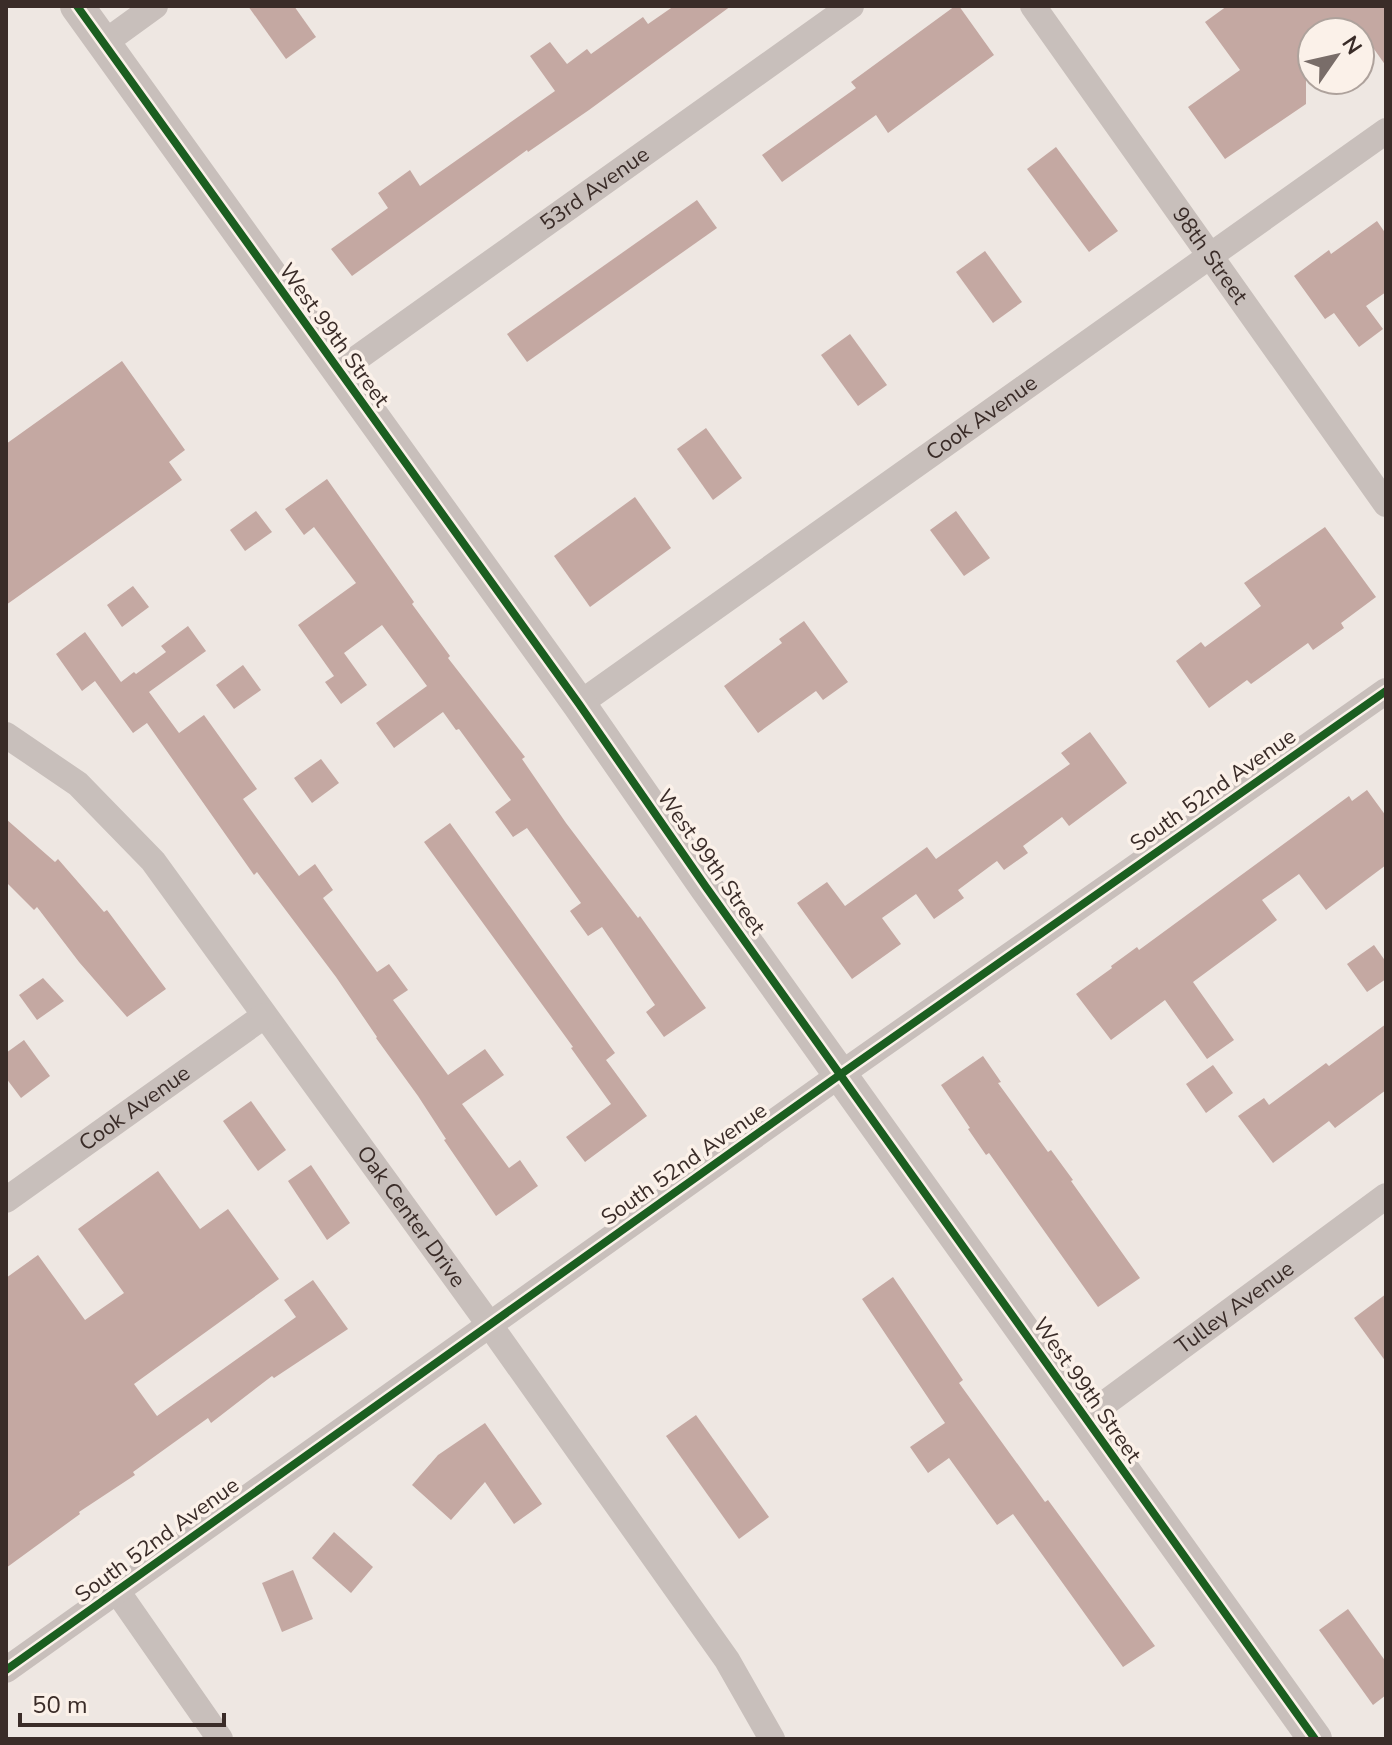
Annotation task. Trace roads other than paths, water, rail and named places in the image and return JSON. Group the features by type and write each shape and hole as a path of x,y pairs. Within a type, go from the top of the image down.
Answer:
{"street":[{"name":"West 99th Street","path":"77,6 579,704 706,887 1315,1739"},
{"path":"104,43 155,6"},
{"name":"53rd Avenue","path":"339,371 851,6"},
{"name":"98th Street","path":"1033,6 1386,504"},
{"name":"Cook Avenue","path":"579,704 1386,131"},
{"name":"South 52nd Avenue","path":"6,1670 841,1074 1386,691"},
{"name":"Oak Center Drive","path":"6,735 78,784 153,861 489,1324 727,1660 772,1739"},
{"name":"Cook Avenue","path":"6,1200 264,1016"},
{"name":"Tulley Avenue","path":"1085,1418 1386,1196"},
{"path":"117,1591 220,1739"}]}
